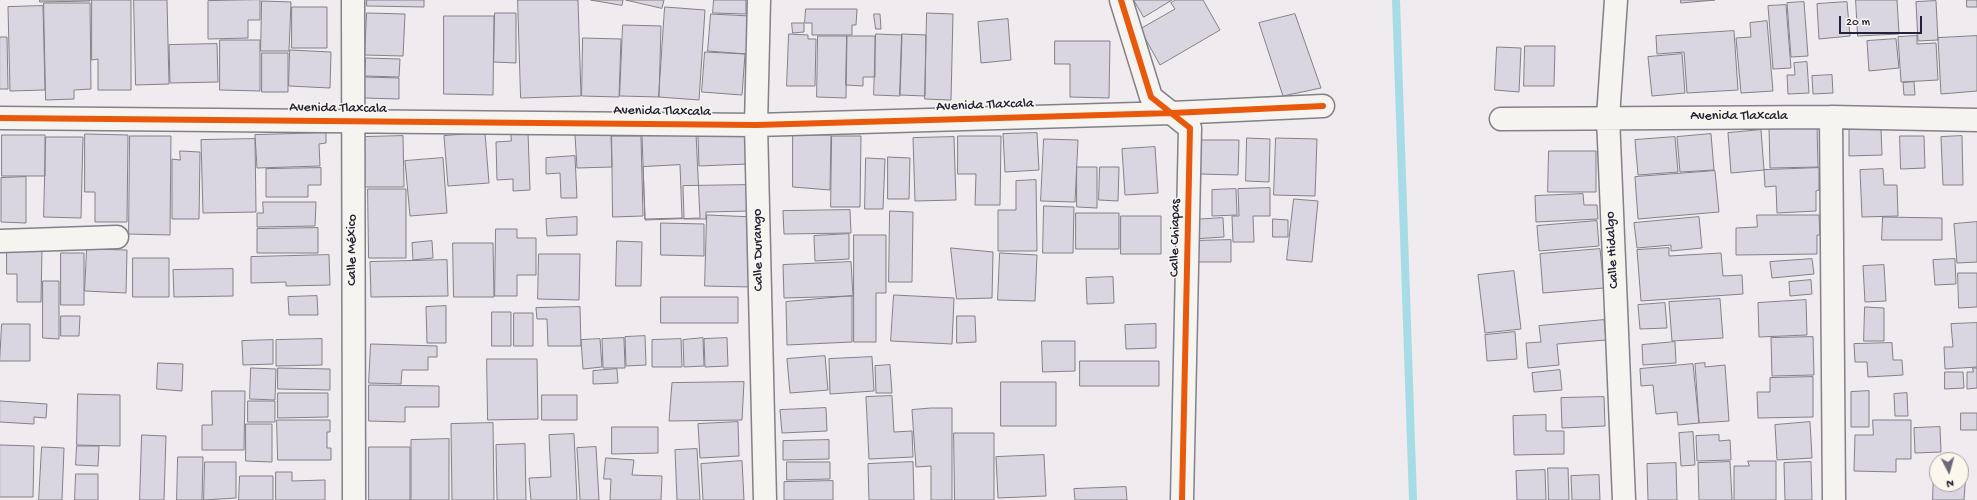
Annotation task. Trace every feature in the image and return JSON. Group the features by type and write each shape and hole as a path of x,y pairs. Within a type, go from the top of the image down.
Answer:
{"street":[{"name":"Calle México","path":"354,0 354,500"},
{"name":"Calle Durango","path":"758,0 756,126 765,500"},
{"name":"Calle Chiapas","path":"1121,0 1151,97 1190,128 1182,500"},
{"name":"Calle Hidalgo","path":"1616,0 1608,118 1624,500"},
{"name":"Avenida Tlaxcala","path":"0,118 756,126 1172,113 1323,106"},
{"name":"Avenida Tlaxcala","path":"1501,119 1831,117 1977,120"},
{"path":"1831,117 1834,500"},
{"path":"0,241 117,237"}],"building":[{"path":"40,0 90,0 90,1 40,2"},
{"path":"92,0 131,0 131,90 98,90 98,59 92,60"},
{"path":"134,0 167,0 169,84 136,85"},
{"path":"260,0 260,20 248,20 248,38 208,39 208,1"},
{"path":"367,0 424,0 424,7 367,6"},
{"path":"518,0 578,0 581,96 521,98"},
{"path":"591,0 623,0 622,5"},
{"path":"626,0 664,0 662,8"},
{"path":"714,0 746,0 746,14 713,13"},
{"path":"1134,0 1172,0 1144,17"},
{"path":"1176,0 1203,0 1220,30 1160,65 1140,29 1175,9 1171,3"},
{"path":"1681,0 1715,0 1681,3"},
{"path":"1856,0 1897,0 1899,34 1858,36"},
{"path":"1967,0 1977,0 1977,7 1967,7"},
{"path":"262,1 291,2 289,51 261,51"},
{"path":"1936,1 1938,40 1918,41 1916,2"},
{"path":"1804,2 1808,56 1791,57 1787,3"},
{"path":"1847,2 1850,36 1819,39 1817,4"},
{"path":"44,3 90,3 91,89 74,90 74,99 46,100"},
{"path":"1786,5 1791,68 1773,69 1768,6"},
{"path":"43,6 45,90 10,91 8,7"},
{"path":"292,7 327,7 327,48 292,48"},
{"path":"665,7 705,10 699,100 659,97"},
{"path":"806,9 857,9 856,25 852,25 852,35 812,35 812,23 805,23"},
{"path":"367,13 405,14 403,56 365,55"},
{"path":"495,13 516,13 516,63 494,62"},
{"path":"927,13 953,14 951,100 925,99"},
{"path":"711,14 750,16 747,54 708,51"},
{"path":"874,14 880,14 881,29 876,29"},
{"path":"1295,14 1321,88 1283,96 1259,23"},
{"path":"444,16 494,16 493,95 444,94"},
{"path":"1008,19 1011,60 981,63 978,22"},
{"path":"1767,21 1773,91 1741,93 1736,38 1751,37 1750,23"},
{"path":"792,23 804,23 804,32 793,33"},
{"path":"623,25 661,26 659,97 620,96"},
{"path":"1734,31 1738,90 1687,93 1684,52 1657,54 1656,36"},
{"path":"789,34 808,35 808,39 816,39 815,86 787,86"},
{"path":"876,34 902,35 900,96 874,95"},
{"path":"902,34 926,35 925,96 900,95"},
{"path":"818,36 847,36 846,98 817,97"},
{"path":"847,36 875,36 875,77 863,77 863,86 846,85"},
{"path":"1917,36 1917,44 1936,43 1938,80 1901,82 1898,37"},
{"path":"1977,36 1977,91 1941,94 1938,38"},
{"path":"0,37 7,37 8,89 0,89"},
{"path":"583,38 621,39 619,97 582,96"},
{"path":"1896,39 1899,68 1869,71 1867,41"},
{"path":"220,40 260,40 260,91 220,90"},
{"path":"1055,41 1110,41 1109,98 1070,97 1070,64 1055,64"},
{"path":"217,44 218,82 170,83 169,45"},
{"path":"1525,46 1555,46 1554,86 1524,86"},
{"path":"1497,47 1521,48 1519,92 1495,90"},
{"path":"290,50 331,52 330,88 289,86"},
{"path":"705,52 745,54 742,95 702,92"},
{"path":"262,53 288,53 288,92 262,92"},
{"path":"1682,54 1685,93 1652,96 1648,57"},
{"path":"366,58 400,59 399,77 365,76"},
{"path":"1807,62 1809,93 1788,94 1787,75 1795,75 1794,63"},
{"path":"1832,75 1833,93 1813,94 1812,76"},
{"path":"365,77 399,78 399,99 364,98"},
{"path":"1914,82 1915,95 1904,95 1903,83"},
{"path":"1817,125 1818,167 1770,168 1769,127"},
{"path":"1881,129 1882,155 1849,156 1849,130"},
{"path":"1761,130 1764,170 1731,173 1728,133"},
{"path":"511,132 528,132 530,190 513,191 513,179 497,180 496,142 511,141"},
{"path":"326,133 326,143 319,144 320,166 257,168 255,135"},
{"path":"485,133 489,183 448,186 444,136"},
{"path":"696,133 700,218 645,220 642,136"},
{"path":"1037,133 1039,170 1005,172 1003,134"},
{"path":"85,134 128,135 127,222 95,222 95,192 85,192"},
{"path":"611,134 612,167 577,168 575,135"},
{"path":"747,134 748,164 699,166 698,135"},
{"path":"1711,134 1714,170 1680,172 1677,137"},
{"path":"2,135 45,135 45,176 2,176"},
{"path":"793,135 831,135 830,190 793,187"},
{"path":"130,136 171,136 170,235 129,234"},
{"path":"403,136 404,187 364,187 364,137"},
{"path":"612,136 641,136 643,216 613,217"},
{"path":"832,136 861,136 860,207 831,207"},
{"path":"958,136 1001,136 1000,205 975,205 976,174 958,174"},
{"path":"1900,136 1924,136 1925,168 1901,169"},
{"path":"1962,136 1963,185 1943,185 1941,137"},
{"path":"46,137 83,137 81,218 44,217"},
{"path":"954,137 956,200 915,201 913,138"},
{"path":"1675,137 1678,172 1638,175 1635,140"},
{"path":"1247,138 1270,139 1269,182 1246,181"},
{"path":"1276,138 1317,139 1315,196 1274,195"},
{"path":"255,139 256,212 203,213 201,140"},
{"path":"1044,139 1078,140 1075,202 1041,201"},
{"path":"1201,140 1239,140 1238,175 1200,174"},
{"path":"1155,147 1158,193 1125,195 1122,149"},
{"path":"180,151 200,152 199,219 172,219 172,159 180,160"},
{"path":"1549,151 1596,151 1596,192 1548,192"},
{"path":"575,156 577,198 561,198 560,173 546,174 546,158"},
{"path":"888,157 910,158 909,199 888,199"},
{"path":"443,158 447,213 410,216 405,161"},
{"path":"866,158 885,159 883,209 865,209"},
{"path":"680,165 682,218 645,219 643,167"},
{"path":"1077,167 1097,167 1097,208 1077,207"},
{"path":"1100,167 1119,167 1118,201 1099,200"},
{"path":"321,168 321,185 308,185 308,197 266,197 266,169"},
{"path":"1819,168 1819,190 1816,191 1816,211 1777,213 1776,186 1765,187 1764,170"},
{"path":"1883,169 1884,185 1897,185 1898,216 1862,217 1860,170"},
{"path":"1715,171 1719,212 1638,219 1635,177"},
{"path":"26,177 26,223 1,222 1,178"},
{"path":"1036,180 1037,251 998,251 998,210 1016,210 1016,181"},
{"path":"750,185 750,211 706,212 706,219 684,219 683,186"},
{"path":"1270,188 1270,216 1253,216 1254,242 1233,242 1232,216 1239,216 1238,189"},
{"path":"368,189 406,189 406,258 369,258"},
{"path":"1236,189 1237,215 1212,216 1212,190"},
{"path":"1583,194 1584,205 1597,205 1598,219 1536,222 1535,196"},
{"path":"1294,199 1318,201 1312,262 1287,260"},
{"path":"263,202 316,202 315,226 257,227 257,213 263,213"},
{"path":"1044,206 1074,207 1073,253 1043,253"},
{"path":"850,210 851,233 784,234 783,211"},
{"path":"890,211 913,212 912,282 889,282"},
{"path":"1076,213 1119,213 1119,249 1076,249"},
{"path":"707,215 754,217 752,287 705,286"},
{"path":"1757,215 1819,215 1820,235 1817,235 1817,254 1736,255 1736,228 1757,227"},
{"path":"1121,216 1161,216 1161,254 1121,254"},
{"path":"577,217 577,235 547,236 546,219"},
{"path":"1699,217 1702,248 1671,251 1671,245 1637,248 1634,223"},
{"path":"1883,217 1942,218 1942,240 1882,240"},
{"path":"1223,218 1224,237 1192,239 1191,220"},
{"path":"1273,219 1288,220 1288,237 1273,237"},
{"path":"1597,221 1599,246 1539,251 1537,226"},
{"path":"1977,222 1977,262 1957,263 1954,224"},
{"path":"661,223 704,224 704,256 661,255"},
{"path":"318,228 318,253 257,253 257,229"},
{"path":"496,229 517,229 517,238 536,238 536,275 517,275 517,296 495,296"},
{"path":"849,234 849,259 815,261 814,236"},
{"path":"854,235 886,235 886,293 876,293 876,342 854,342"},
{"path":"1231,240 1231,262 1194,262 1193,241"},
{"path":"432,241 433,258 413,260 412,243"},
{"path":"617,241 642,242 641,286 616,286"},
{"path":"453,243 493,243 494,297 454,297"},
{"path":"951,248 993,252 992,298 957,299"},
{"path":"1669,248 1669,256 1721,253 1723,276 1742,275 1743,294 1641,301 1637,250"},
{"path":"7,249 42,249 41,302 17,302 17,274 7,274"},
{"path":"87,249 127,250 126,293 85,291"},
{"path":"1600,249 1604,288 1543,293 1540,254"},
{"path":"61,253 84,253 84,305 61,305"},
{"path":"1000,253 1037,255 1035,301 998,300"},
{"path":"539,254 580,254 579,300 538,299"},
{"path":"329,255 330,285 286,286 286,282 251,283 251,257"},
{"path":"133,258 169,258 169,297 133,297"},
{"path":"1812,259 1814,274 1772,278 1770,262"},
{"path":"1955,259 1956,284 1935,285 1933,260"},
{"path":"447,260 448,296 371,297 370,262"},
{"path":"851,262 853,296 784,298 783,265"},
{"path":"1884,265 1886,301 1865,302 1863,266"},
{"path":"233,269 233,296 174,297 173,270"},
{"path":"1514,271 1521,329 1485,333 1478,275"},
{"path":"1958,273 1977,273 1977,307 1959,308"},
{"path":"1113,277 1114,303 1087,304 1086,278"},
{"path":"1811,280 1812,294 1790,296 1789,282"},
{"path":"43,281 59,281 59,339 43,338"},
{"path":"894,295 954,298 952,344 891,341"},
{"path":"317,296 318,315 289,315 288,297"},
{"path":"852,296 852,342 787,345 786,302"},
{"path":"661,297 738,297 738,323 661,323"},
{"path":"1720,299 1723,338 1672,341 1669,302"},
{"path":"1806,300 1807,335 1759,337 1758,303"},
{"path":"1665,303 1667,328 1640,329 1638,305"},
{"path":"446,306 446,343 427,343 426,307"},
{"path":"580,307 581,346 548,346 547,319 537,319 536,308"},
{"path":"1865,307 1884,308 1884,341 1864,341"},
{"path":"492,312 511,312 511,346 492,346"},
{"path":"514,313 533,313 533,346 514,346"},
{"path":"61,316 80,316 79,336 61,336"},
{"path":"957,316 975,316 976,342 957,343"},
{"path":"1604,320 1606,340 1557,344 1559,365 1528,368 1526,343 1541,342 1539,326"},
{"path":"1977,323 1977,367 1945,369 1944,347 1953,347 1951,324"},
{"path":"2,324 30,324 30,361 0,361"},
{"path":"1156,324 1156,348 1126,349 1125,325"},
{"path":"1515,332 1517,359 1487,361 1485,335"},
{"path":"645,336 646,365 626,366 625,337"},
{"path":"1813,337 1814,375 1772,376 1771,338"},
{"path":"624,338 625,368 603,368 602,339"},
{"path":"703,338 704,366 684,367 683,340"},
{"path":"727,338 728,366 705,367 704,339"},
{"path":"322,339 322,365 276,366 276,340"},
{"path":"600,339 602,367 583,369 581,340"},
{"path":"681,339 682,367 652,367 652,340"},
{"path":"273,340 273,364 243,365 242,341"},
{"path":"1042,341 1075,341 1075,371 1043,372"},
{"path":"1675,342 1676,363 1643,365 1642,345"},
{"path":"1892,343 1893,360 1902,360 1903,375 1868,377 1867,362 1855,362 1854,344"},
{"path":"371,344 437,346 437,357 428,357 428,370 402,370 401,384 369,383"},
{"path":"825,356 828,390 790,393 787,359"},
{"path":"872,357 874,391 830,394 829,359"},
{"path":"487,359 537,359 538,419 488,420"},
{"path":"1080,361 1159,361 1159,386 1080,386"},
{"path":"158,363 183,364 182,391 157,389"},
{"path":"1705,363 1705,367 1725,365 1729,421 1699,423 1695,364"},
{"path":"1693,364 1699,423 1678,425 1677,412 1656,414 1653,385 1641,386 1640,369"},
{"path":"890,365 892,393 876,393 875,366"},
{"path":"251,368 276,369 275,400 250,399"},
{"path":"278,368 330,369 330,390 278,389"},
{"path":"1973,368 1977,368 1977,388 1967,389 1967,372 1973,372"},
{"path":"617,369 618,383 593,384 593,371"},
{"path":"1560,370 1562,390 1534,392 1532,373"},
{"path":"1945,372 1963,372 1964,388 1945,389"},
{"path":"1813,377 1813,417 1758,418 1757,392 1770,392 1770,378"},
{"path":"744,382 742,420 669,421 672,383"},
{"path":"1001,382 1056,382 1056,426 1001,426"},
{"path":"369,385 439,386 439,407 405,407 405,422 369,421"},
{"path":"212,391 245,391 244,450 202,450 202,425 212,425"},
{"path":"1869,391 1869,427 1851,427 1851,392"},
{"path":"278,393 328,393 328,417 278,418"},
{"path":"1907,393 1908,416 1895,416 1894,394"},
{"path":"78,394 120,395 120,446 77,445"},
{"path":"542,395 577,395 577,420 542,420"},
{"path":"892,396 894,432 912,431 913,457 869,459 866,397"},
{"path":"1604,397 1605,426 1562,428 1561,398"},
{"path":"0,401 47,404 46,418 34,417 34,424 0,422"},
{"path":"248,401 275,401 275,422 248,422"},
{"path":"826,408 827,431 782,433 780,410"},
{"path":"952,408 952,500 931,500 931,466 916,467 912,410"},
{"path":"1961,413 1977,413 1977,430 1961,430"},
{"path":"1546,415 1546,431 1564,431 1564,454 1514,455 1513,416"},
{"path":"277,420 330,420 330,432 327,432 327,448 331,448 331,460 278,460"},
{"path":"1873,420 1911,420 1911,459 1896,459 1896,472 1854,471 1855,435 1873,435"},
{"path":"738,422 739,456 700,458 698,424"},
{"path":"1810,422 1812,458 1777,460 1775,425"},
{"path":"493,423 494,500 452,500 451,424"},
{"path":"246,424 272,424 272,462 246,461"},
{"path":"612,427 658,427 658,453 612,454"},
{"path":"1940,427 1941,452 1915,453 1914,428"},
{"path":"1693,432 1695,465 1681,466 1679,433"},
{"path":"954,433 994,433 994,500 955,500"},
{"path":"574,434 577,500 531,500 529,478 551,477 549,435"},
{"path":"142,435 166,436 164,500 140,500"},
{"path":"1719,435 1719,441 1730,440 1731,460 1697,461 1696,436"},
{"path":"449,439 449,500 411,500 411,440"},
{"path":"829,440 829,459 783,460 783,441"},
{"path":"525,444 526,500 497,500 496,445"},
{"path":"0,445 34,446 33,497 0,497"},
{"path":"77,446 99,446 98,466 76,465"},
{"path":"42,447 64,448 62,500 39,500"},
{"path":"369,447 410,447 410,500 369,500"},
{"path":"596,447 599,500 580,500 577,448"},
{"path":"697,449 700,500 677,500 675,450"},
{"path":"1044,455 1046,496 998,498 996,457"},
{"path":"178,457 203,457 202,500 177,500"},
{"path":"606,458 634,460 632,475 662,476 661,500 610,500 611,479 604,479"},
{"path":"742,461 744,500 703,500 701,464"},
{"path":"1748,461 1776,461 1776,500 1734,500 1734,466 1749,466"},
{"path":"205,462 236,462 236,498 204,500"},
{"path":"787,462 830,462 830,479 787,480"},
{"path":"913,462 914,500 869,500 868,464"},
{"path":"1730,462 1732,500 1699,500 1698,463"},
{"path":"1811,462 1812,500 1785,500 1784,463"},
{"path":"1676,463 1677,500 1648,500 1647,464"},
{"path":"1548,468 1568,468 1569,500 1549,500"},
{"path":"1545,470 1546,500 1517,500 1516,471"},
{"path":"276,472 292,472 292,481 325,480 325,500 276,500"},
{"path":"76,474 98,474 98,500 75,500"},
{"path":"1599,475 1600,500 1572,500 1571,476"},
{"path":"240,476 273,476 273,500 239,500"},
{"path":"833,481 833,500 784,500 784,482"},
{"path":"1126,487 1127,500 1075,500 1074,489"},
{"path":"1933,492 1965,492 1964,500 1933,500"}],"waterway":[{"path":"1396,0 1413,500"}],"cycle path":[{"path":"1121,0 1151,97 1190,128 1182,500"},
{"path":"0,118 756,125 1172,113 1323,106"}]}
